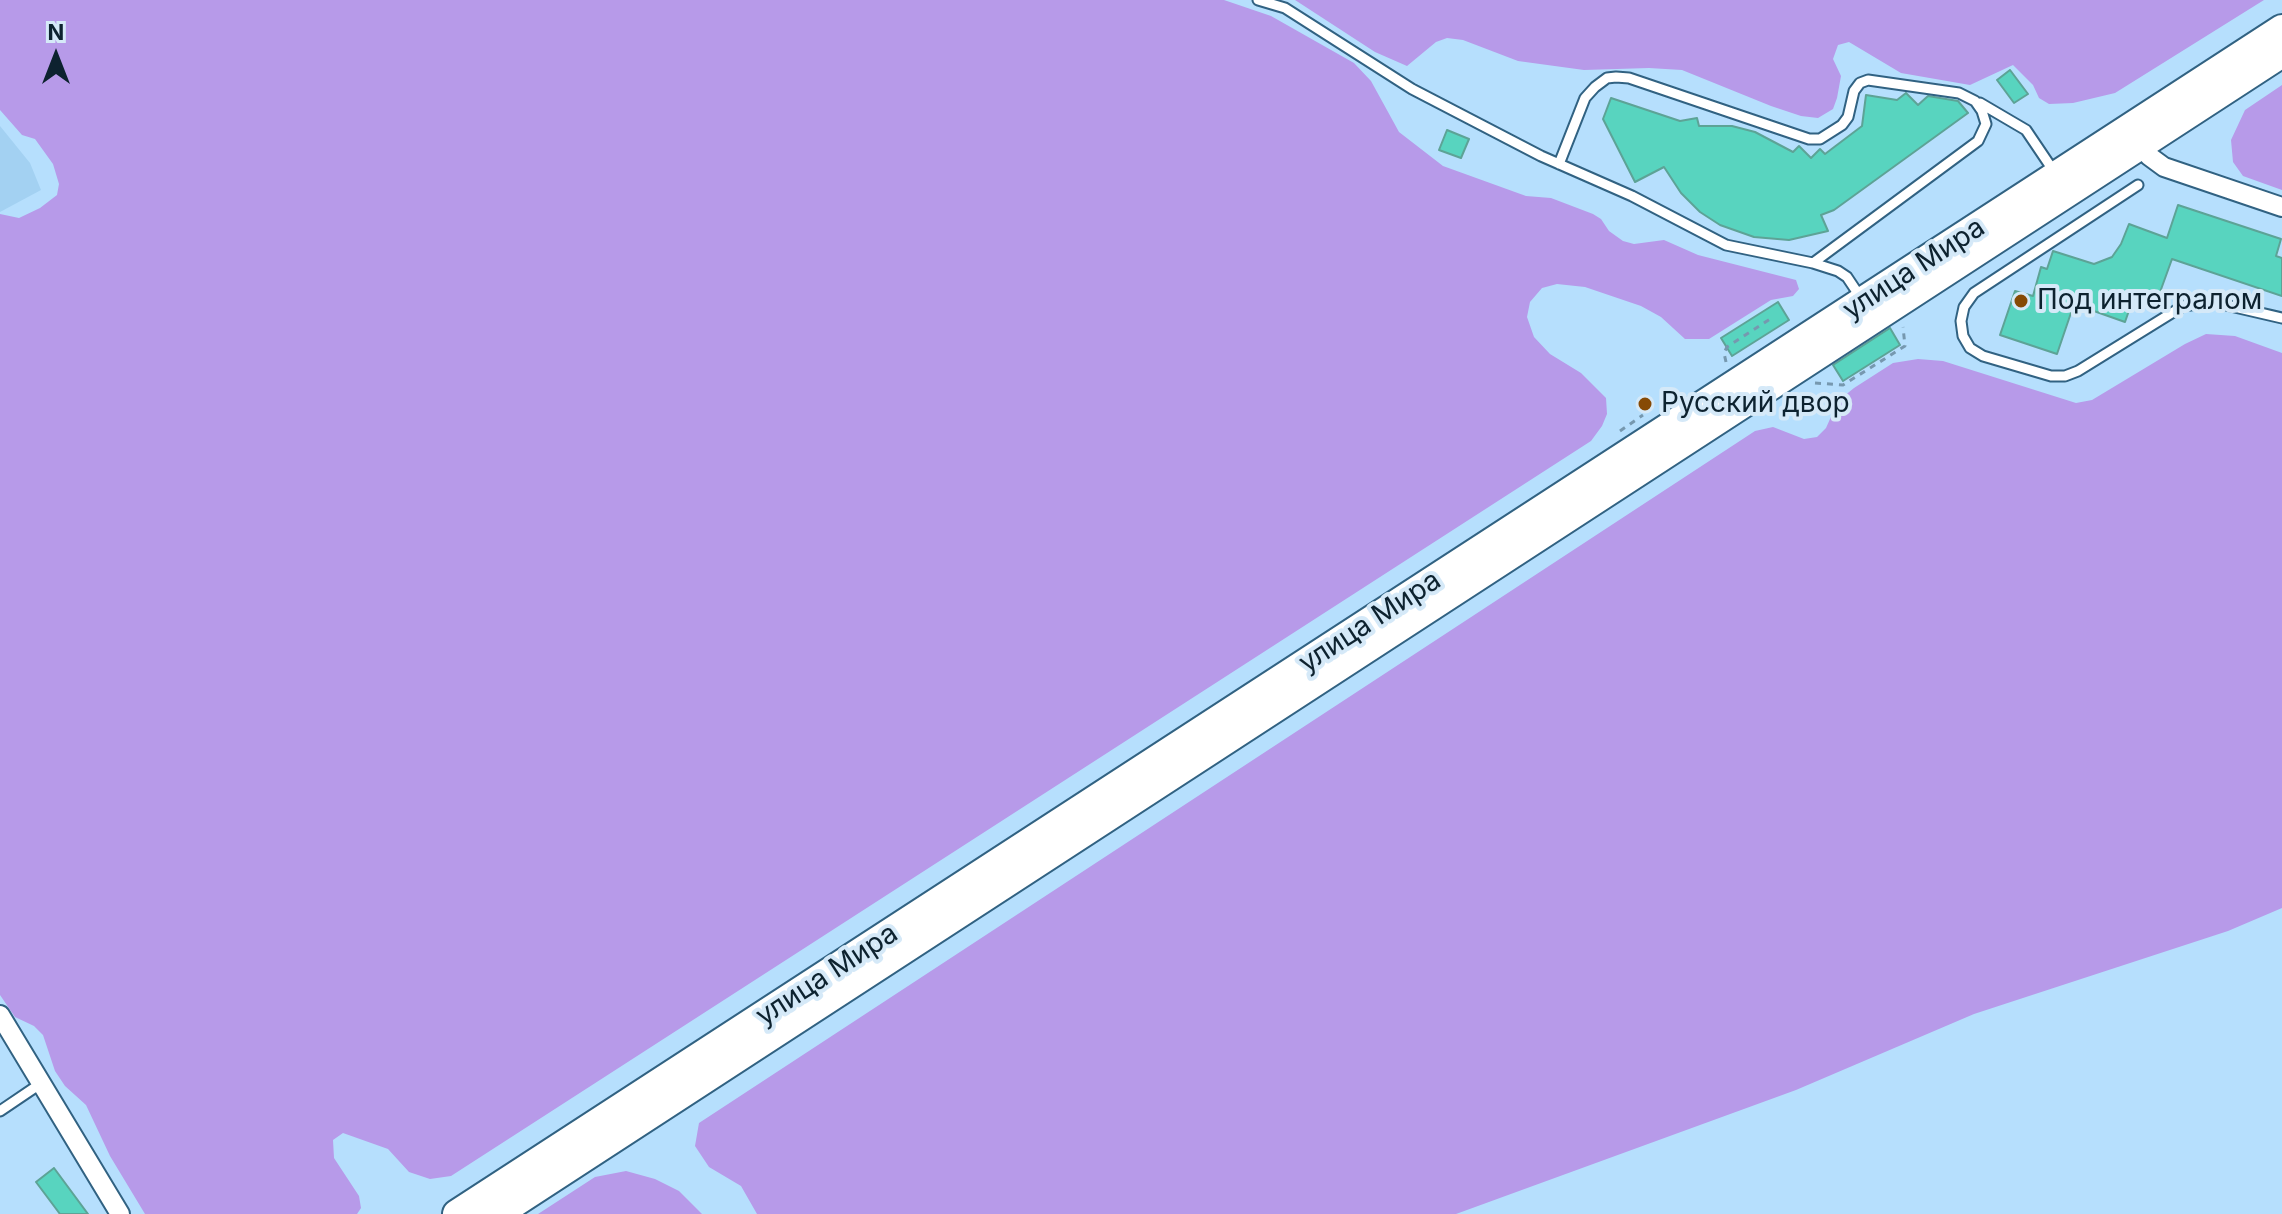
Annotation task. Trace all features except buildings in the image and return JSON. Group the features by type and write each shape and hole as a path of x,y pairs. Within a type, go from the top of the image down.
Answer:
{"main road":[{"name":"улица Мира","path":"497,1214 2136,136 2282,29"},
{"name":"улица Мира","path":"457,1214 1869,311 2057,175 2136,136 2282,53"}],"street":[{"path":"2136,136 2149,156 2164,167 2282,207"},
{"path":"0,1015 120,1214"}],"lane":[{"path":"1258,0 1285,8 1412,89 1726,245 1813,263 1843,274 1869,311"},
{"path":"1559,164 1585,98 1607,78 1629,78 1809,139 1820,139 1842,125 1848,117 1854,91 1860,83 1868,80 1959,93 1975,101 2026,130 2057,175"},
{"path":"1813,263 1978,141 1986,124 1975,101"},
{"path":"2138,185 1974,293 1964,307 1961,321 1963,336 1970,348 1983,356 2010,364 2051,376 2065,376 2183,306 2213,302 2282,318"},
{"path":"0,1111 40,1084"}],"path":[{"path":"1728,369 1724,349 1770,319"}],"shaded area":[{"path":"0,0 1224,0 1271,16 1354,63 1371,81 1399,132 1443,166 1526,196 1551,198 1593,214 1623,241 1634,244 1664,240 1698,255 1796,280 1799,289 1793,296 1771,300 1709,339 1685,339 1661,317 1641,306 1585,287 1557,284 1542,288 1530,302 1527,317 1534,337 1550,354 1581,373 1606,398 1607,414 1591,441 451,1176 430,1179 409,1172 388,1149 343,1133 333,1140 334,1158 359,1196 361,1208 357,1214 145,1214 110,1156 86,1105 65,1086 55,1071 43,1035 34,1026 15,1017 0,995 0,214 19,218 40,208 57,195 59,184 53,164 35,139 22,135 0,110"},
{"path":"1295,0 2264,0 2115,93 2073,103 2049,104 2039,98 2033,85 2013,65 1970,85 1901,73 1849,42 1838,45 1833,59 1841,76 1833,109 1818,118 1771,106 1682,70 1584,70 1518,61 1463,40 1447,38 1436,42 1407,66 1375,52"},
{"path":"2282,85 2282,190 2243,176 2233,162 2231,140 2245,110"},
{"path":"0,126 30,163 41,190 0,212"},
{"path":"2206,334 2235,336 2282,353 2282,908 2228,931 1974,1014 1796,1090 1456,1214 757,1214 741,1186 709,1167 695,1146 699,1123 1755,431 1773,427 1804,439 1817,437 1826,428 1838,401 1854,388 1893,363 1918,359 1943,361 2076,403 2092,400"},
{"path":"626,1171 655,1179 679,1191 702,1214 538,1214 595,1177"}],"place":[{"name":"Под интегралом","path":"2021,301"},
{"name":"Русский двор","path":"1645,404"}]}
